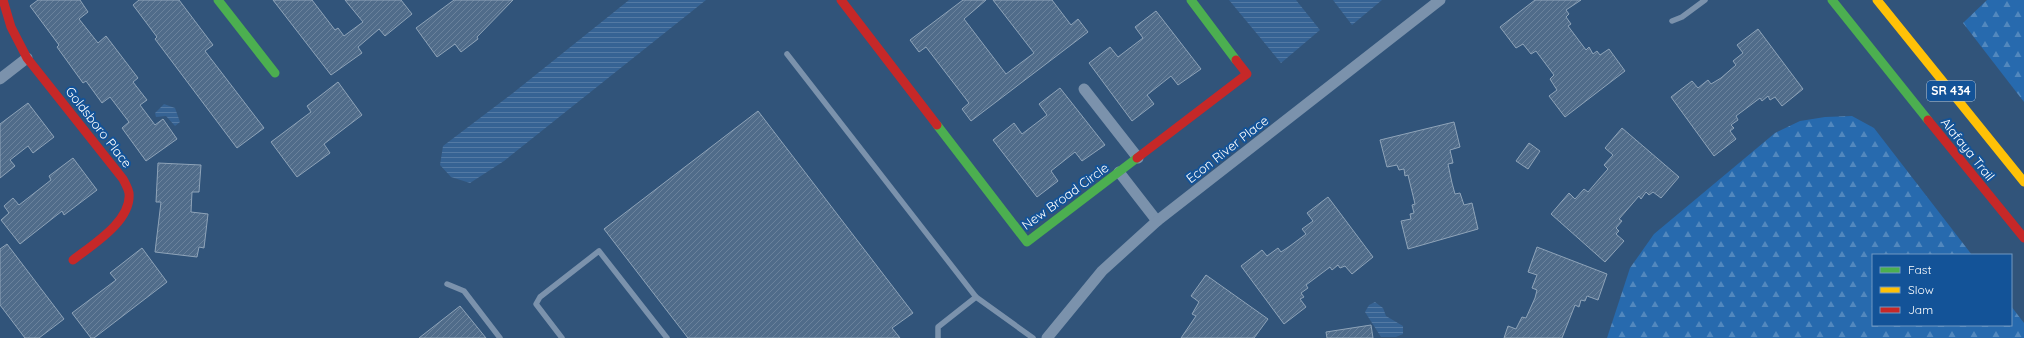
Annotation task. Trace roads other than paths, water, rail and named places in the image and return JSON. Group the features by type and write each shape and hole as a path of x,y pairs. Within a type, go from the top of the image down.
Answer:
{"street":[{"name":"Goldsboro Place","path":"3,0 11,27 27,58 123,179 129,194 127,208 120,221 73,260"},
{"path":"218,0 275,73"},
{"name":"New Broad Circle","path":"841,0 1027,242 1247,74 1191,0"},
{"name":"Econ River Place","path":"1047,338 1102,271 1158,221 1440,0"},
{"name":"Alafaya Trail","path":"1832,0 2024,238"},
{"name":"Alafaya Trail","path":"1877,0 2024,182"},
{"path":"0,79 27,58"},
{"path":"1084,89 1138,158"},
{"path":"1119,172 1158,221"}],"lane":[{"path":"1672,21 1682,17 1705,0"},
{"path":"787,54 976,297 1033,338"},
{"path":"562,338 536,304 540,297 599,251 667,338"},
{"path":"447,284 464,291 500,338"},
{"path":"938,338 938,327 976,297"}]}
